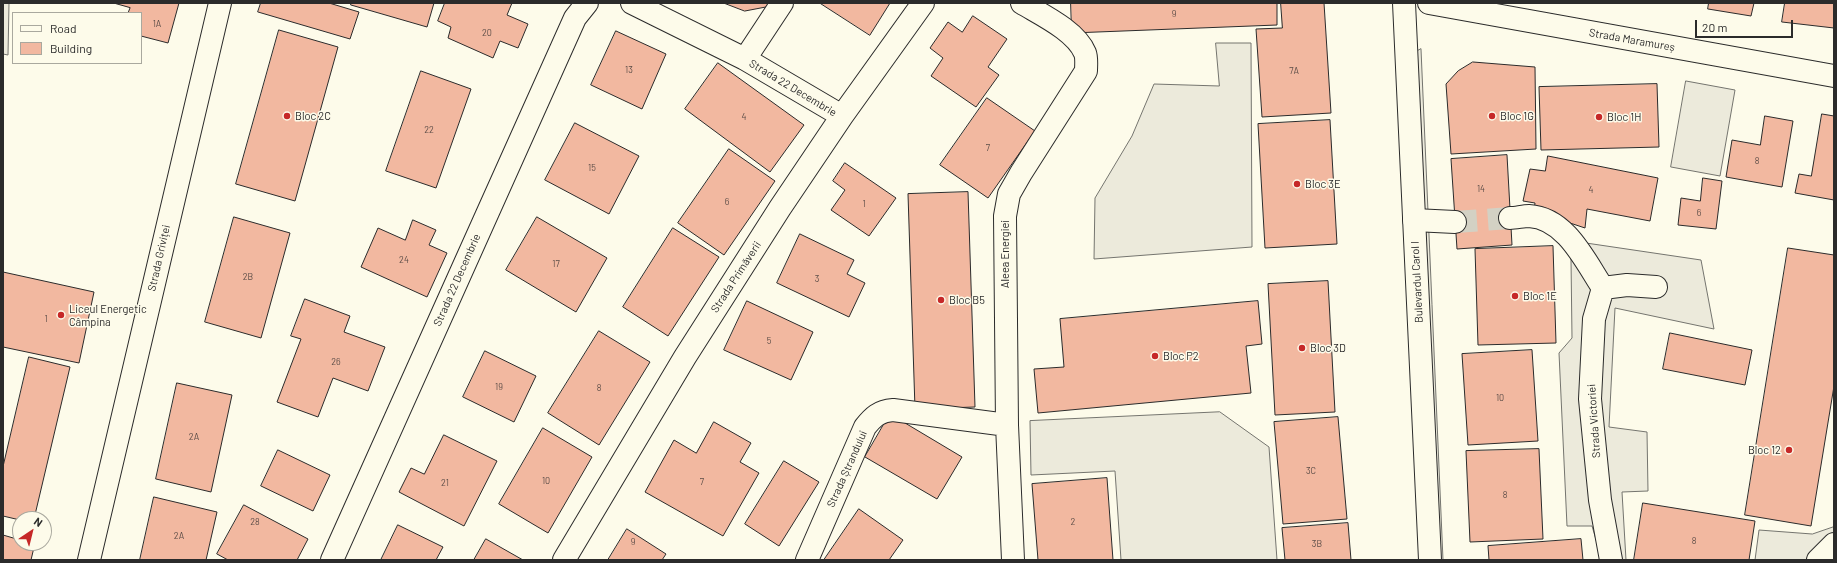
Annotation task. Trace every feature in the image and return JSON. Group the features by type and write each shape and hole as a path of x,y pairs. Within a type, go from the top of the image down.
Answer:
{"street":[{"name":"Strada Griviței","path":"89,560 220,3"},
{"name":"Strada 22 Decembrie","path":"332,560 575,18 587,3"},
{"name":"Strada 22 Decembrie","path":"632,3 745,59 842,116"},
{"name":"Strada 22 Decembrie","path":"745,59 782,3"},
{"name":"Strada Primăverii","path":"564,560 685,357 780,208 842,116 923,3"},
{"name":"Aleea Energiei","path":"1013,560 1007,425 1005,216 1009,194 1086,71 1086,54 1079,42 1058,25 1022,3"},
{"name":"Bulevardul Carol I","path":"1404,3 1430,560"},
{"name":"Strada Maramureș","path":"1430,3 1834,76"},
{"path":"1510,218 1529,216 1550,222 1570,238 1603,288 1627,285 1656,287"},
{"path":"1414,220 1455,222"},
{"name":"Strada Victoriei","path":"1603,288 1594,318 1590,399 1600,500 1610,560"},
{"name":"Strada Ștrandului","path":"807,560 865,428 873,418 882,411 893,410 1007,425"},
{"path":"1818,560 1834,544"}],"shaded area":[{"path":"3,3 9,3 8,55 3,54"},
{"path":"1216,43 1251,43 1252,247 1094,259 1095,198 1132,136 1154,84 1219,86"},
{"path":"1421,49 1443,560 1430,560 1407,57"},
{"path":"1686,81 1735,90 1720,176 1671,167"},
{"path":"1586,243 1701,260 1714,329 1615,308 1609,427 1647,432 1648,491 1622,492 1626,560 1602,560 1592,526 1567,526 1559,353 1572,338 1571,259"},
{"path":"1220,412 1269,447 1277,560 1121,560 1115,471 1031,475 1030,421"},
{"path":"1834,527 1834,560 1755,560 1759,530 1812,534"}],"building":[{"path":"114,3 179,3 168,43 142,36 142,12 128,12 130,8"},
{"path":"261,3 329,3 359,12 350,39 258,12"},
{"path":"351,3 434,3 427,27 351,5"},
{"path":"445,3 512,3 507,15 528,24 518,48 500,41 493,58 448,38 451,27 438,21"},
{"path":"724,3 773,3 771,6 745,11"},
{"path":"820,3 890,3 870,35"},
{"path":"1071,3 1277,3 1277,25 1072,33"},
{"path":"1281,3 1324,3 1331,113 1262,117 1256,29 1282,28"},
{"path":"1709,3 1754,3 1751,16 1708,9"},
{"path":"1785,3 1834,3 1834,28 1782,22"},
{"path":"973,16 1007,39 988,67 999,75 976,107 931,76 943,58 930,48 948,22 962,32"},
{"name":"Bloc 2C","path":"279,30 338,47 295,201 236,184"},
{"path":"616,31 666,54 642,109 591,85"},
{"name":"Bloc 1G","path":"1473,62 1535,67 1536,149 1451,154 1446,84 1458,71"},
{"path":"718,63 804,125 770,172 685,109"},
{"path":"421,71 471,89 436,188 386,171"},
{"name":"Bloc 1H","path":"1657,84 1659,147 1541,150 1539,87"},
{"path":"987,98 1035,131 988,198 940,165"},
{"path":"1822,114 1834,116 1834,200 1795,193 1799,174 1811,176"},
{"path":"1765,116 1793,121 1782,187 1726,177 1732,140 1760,145"},
{"name":"Bloc 3E","path":"1330,120 1337,244 1265,248 1258,124"},
{"path":"575,123 639,156 609,214 545,180"},
{"path":"729,149 775,181 724,255 678,223"},
{"path":"1507,155 1512,245 1457,249 1451,159"},
{"path":"1548,156 1658,178 1650,221 1587,209 1585,228 1534,211 1535,203 1523,201 1530,169 1545,171"},
{"path":"845,163 896,198 869,236 831,210 845,190 833,181"},
{"path":"1703,178 1722,181 1716,229 1678,225 1681,198 1700,201"},
{"name":"Bloc B5","path":"968,192 975,407 915,409 908,194"},
{"path":"234,217 290,233 261,338 205,322"},
{"path":"537,217 607,258 576,312 506,270"},
{"path":"413,220 436,230 429,245 447,253 427,297 361,267 378,228 405,240"},
{"path":"673,228 719,257 668,336 623,307"},
{"path":"800,234 854,260 847,274 865,283 849,317 777,283"},
{"name":"Bloc 1E","path":"1553,246 1556,343 1478,345 1475,249"},
{"name":"Bloc 12","path":"1788,248 1834,255 1834,386 1811,526 1745,515"},
{"path":"3,272 94,292 79,363 3,347"},
{"name":"Bloc 3D","path":"1328,281 1335,412 1275,415 1268,284"},
{"path":"305,299 350,316 344,332 385,347 368,391 333,378 318,417 277,402 301,339 291,336"},
{"path":"747,301 813,332 791,380 724,350"},
{"name":"Bloc P2","path":"1258,301 1262,344 1246,346 1251,393 1038,413 1034,369 1064,367 1060,319"},
{"path":"599,331 650,362 599,445 548,413"},
{"path":"1670,333 1752,350 1745,385 1663,369"},
{"path":"1532,350 1538,441 1468,445 1462,354"},
{"path":"485,351 536,376 514,422 463,397"},
{"path":"29,357 70,367 36,511 12,511 12,518 3,516 3,467"},
{"path":"177,383 232,395 211,492 156,479"},
{"path":"890,414 962,457 937,499 865,457"},
{"path":"1338,417 1347,519 1283,524 1274,422"},
{"path":"714,422 751,443 740,462 759,473 723,536 645,492 674,440 696,453"},
{"path":"543,428 592,457 548,533 499,504"},
{"path":"444,435 497,461 464,526 399,492 411,468 424,474"},
{"path":"1539,449 1543,539 1470,542 1466,451"},
{"path":"278,450 330,475 313,511 261,486"},
{"path":"784,461 819,482 779,546 745,524"},
{"path":"1107,478 1113,560 1038,560 1032,484"},
{"path":"154,497 217,512 206,560 140,560"},
{"path":"1643,503 1755,521 1749,560 1634,560"},
{"path":"244,505 308,539 297,560 228,560 217,554"},
{"path":"859,509 903,540 889,560 824,560"},
{"path":"1348,523 1351,560 1285,560 1282,528"},
{"path":"398,525 443,547 436,560 381,560"},
{"path":"627,529 666,554 662,560 608,560"},
{"path":"3,535 12,538 12,551 33,551 31,560 3,560"},
{"path":"486,539 523,560 474,560"},
{"path":"1581,539 1583,560 1489,560 1488,546"}],"tunnel":[{"path":"1455,222 1510,218"}],"place":[{"name":"Bloc 2C","path":"287,116"},
{"name":"Bloc 1G","path":"1492,116"},
{"name":"Bloc 1H","path":"1599,117"},
{"name":"Bloc 3E","path":"1297,184"},
{"name":"Bloc 1E","path":"1515,296"},
{"name":"Bloc B5","path":"941,300"},
{"name":"Liceul Energetic Câmpina","path":"61,315"},
{"name":"Bloc 3D","path":"1302,348"},
{"name":"Bloc P2","path":"1155,356"},
{"name":"Bloc 12","path":"1789,450"}]}
